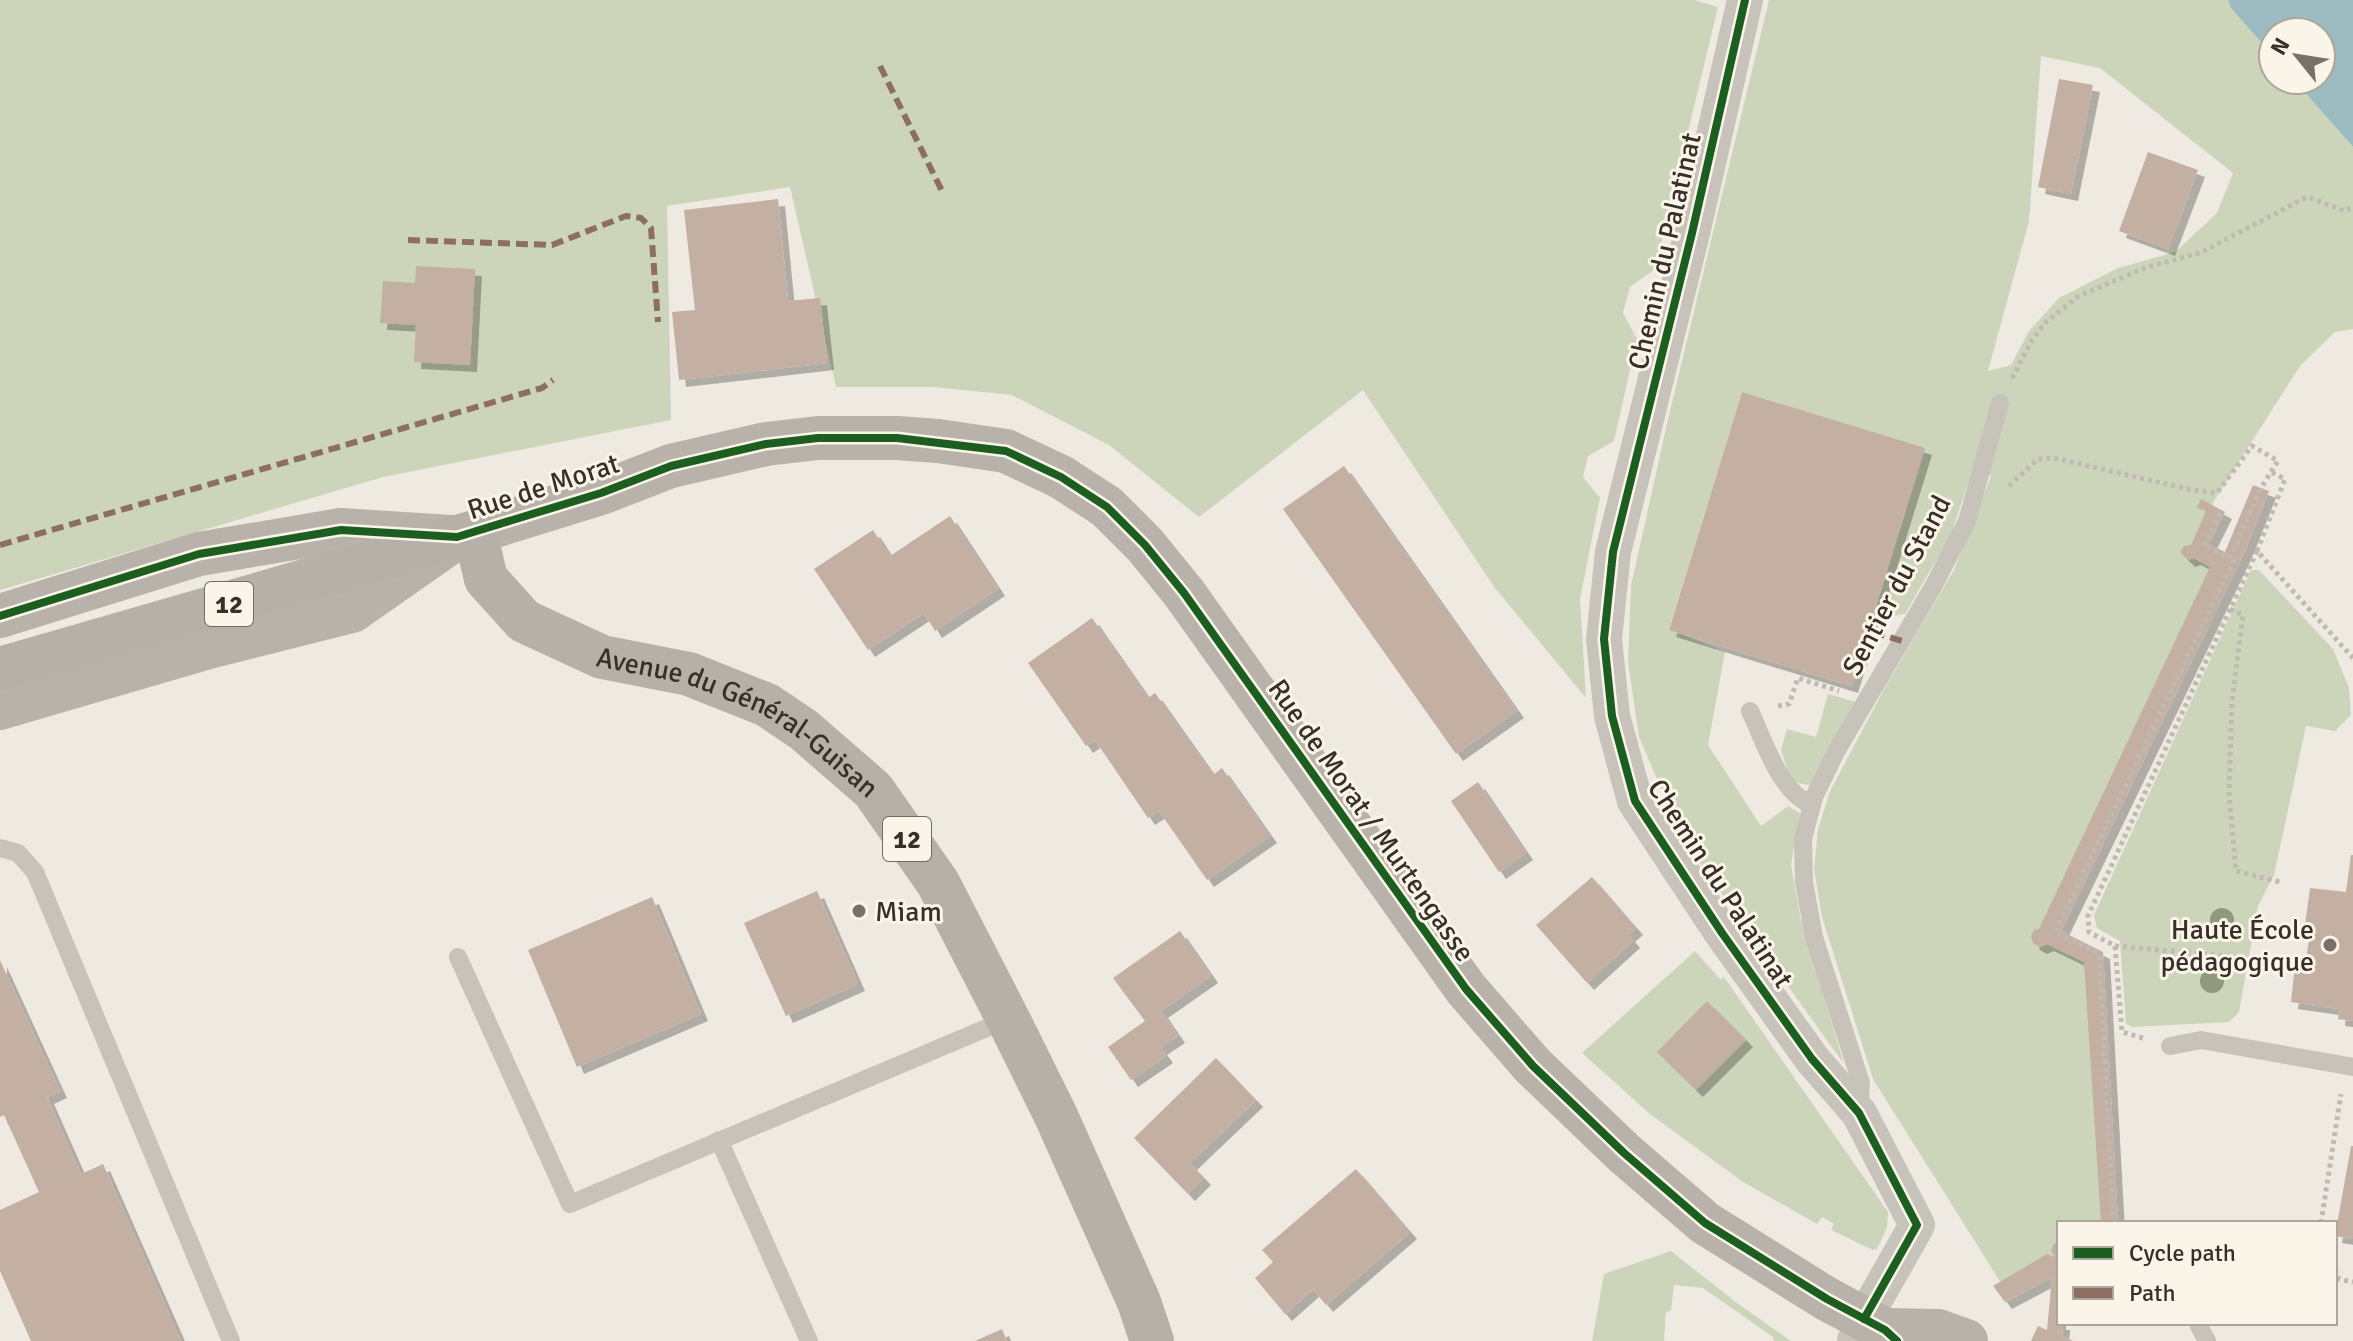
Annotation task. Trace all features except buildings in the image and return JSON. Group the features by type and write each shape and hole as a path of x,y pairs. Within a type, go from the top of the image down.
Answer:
{"main road":[{"name":"Rue de Morat","path":"0,708 209,647 352,611 466,535 601,493 671,466 766,444 818,438"},
{"name":"Rue de Morat / Murtengasse","path":"818,438 897,438 1006,451 1061,477 1107,507 1145,545 1184,593 1466,989 1533,1066 1624,1153 1705,1223 1875,1333"},
{"name":"Rue de Morat","path":"0,616 199,554 341,530 466,535"},
{"name":"12","path":"0,669 466,535"},
{"name":"Avenue du Général-Guisan","path":"466,535 486,579 524,621 602,657 689,674 767,705 804,730 873,790 938,883 1008,1019 1056,1116 1139,1302 1152,1341"},
{"path":"1875,1333 1938,1331 1966,1341"}],"street":[{"name":"Chemin du Palatinat","path":"1745,0 1692,233 1613,552 1604,639 1612,716 1635,801 1722,933 1812,1059 1859,1113 1917,1225 1875,1333"}],"lane":[{"name":"Sentier du Stand","path":"1859,1113 1861,1083 1814,937 1804,882 1803,839 1812,805 1837,750 1933,587 1967,521 2000,403"},
{"path":"1750,711 1779,772 1797,799 1812,805"},
{"path":"0,848 18,853 35,872 231,1341"},
{"path":"458,957 570,1204 1008,1019"},
{"path":"2170,1046 2201,1040 2349,1067"},
{"path":"719,1140 809,1341"}],"path":[{"path":"2000,403 2032,340 2061,308 2079,296 2147,267 2200,253 2307,197 2345,211 2353,207"},
{"path":"1973,501 1992,501 2038,459 2054,458 2217,493 2252,446 2278,461 2261,488 2230,558"},
{"path":"2260,959 2115,946 2089,932 2088,916 2257,551 2285,479 2271,472"},
{"path":"2113,1221 2099,954 2055,932 2234,560 2204,546 2220,513"},
{"path":"2257,551 2353,658"},
{"path":"2230,609 2243,615 2232,701 2229,794 2236,871 2280,882"},
{"path":"1750,711 1789,704 1798,678 1867,699"},
{"path":"2115,946 2122,1032 2170,1046"},
{"path":"2321,1221 2349,1067"},
{"path":"2059,1335 2060,1325"}],"green space":[{"path":"0,0 1694,0 1718,7 1655,269 1630,287 1623,313 1637,339 1614,441 1588,456 1583,477 1600,498 1580,599 1586,698 1495,588 1363,390 1199,517 1109,445 1012,395 933,387 836,387 790,187 667,206 671,420 383,477 0,590"},
{"path":"1769,0 2228,0 2231,8 2257,38 2257,96 2308,96 2353,147 2353,329 2335,332 2300,366 2214,501 2192,547 2218,566 2040,937 2086,961 2102,1221 2057,1221 2057,1258 2001,1283 1873,1079 1822,917 1814,869 1818,829 1830,791 1888,682 1954,570 1991,476 1976,459 1951,535 1905,614 1893,616 1875,610 1924,449 1742,392 1669,629 1725,652 1708,745 1761,826 1788,806 1800,813 1791,865 1801,920 1844,1064 1701,865 1672,814 1639,737 1628,662 1631,586","holes":["2041,56 2100,68 2233,173 2217,213 2175,252 2118,268 2059,298 2029,331 2011,365 1988,371 2029,221"]},
{"path":"2251,570 2259,570 2333,649 2349,688 2351,715 2335,731 2306,726 2274,875 2258,906 2239,1012 2229,1022 2133,1027 2126,1024 2120,941 2097,928 2094,915"},
{"path":"1828,694 1855,702 1812,786 1791,781 1781,750 1787,729 1816,737"},
{"path":"1695,951 1721,980 1724,977 1888,1212 1887,1228 1877,1249 1873,1250 1831,1230 1834,1224 1822,1217 1817,1224 1743,1182 1650,1114 1582,1053"},
{"path":"1671,1251 1791,1341 1774,1341 1773,1337 1703,1288 1674,1285 1671,1311 1666,1312 1664,1341 1592,1341 1604,1274"}],"water":[{"path":"2228,0 2353,0 2353,147 2308,96 2337,96 2337,16 2257,16 2257,38 2231,8"}],"marked path":[{"path":"880,66 942,191"},
{"path":"408,240 552,245 626,216 641,218 651,228 658,322"},
{"path":"0,545 542,388 553,380"},
{"path":"1873,632 1902,641"}],"cycle path":[{"path":"1745,0 1692,233 1613,552 1604,639 1612,716 1635,801 1722,933 1812,1059 1859,1113 1917,1225 1864,1319"},
{"path":"0,616 199,554 341,530 457,537 601,493 671,466 766,444 818,438 897,438 1006,451 1061,477 1107,507 1145,545 1184,593 1466,989 1533,1066 1624,1153 1705,1223 1827,1299 1885,1330 1897,1341"}],"place":[{"name":"Miam","path":"859,911"},
{"name":"Haute École pédagogique","path":"2330,945"}]}
